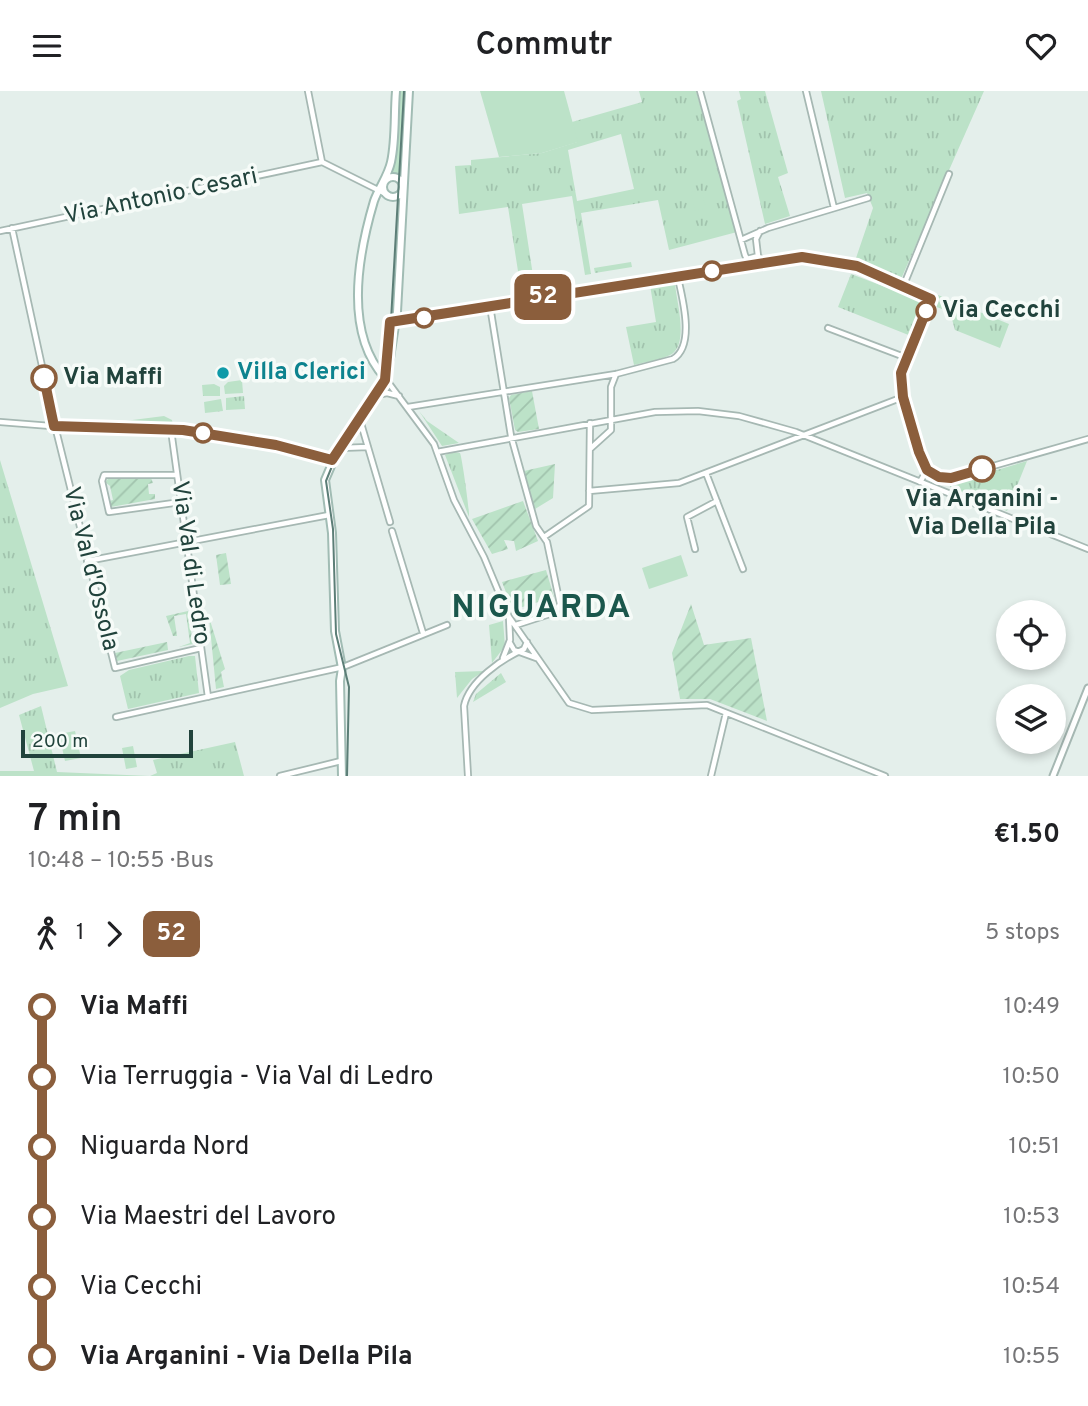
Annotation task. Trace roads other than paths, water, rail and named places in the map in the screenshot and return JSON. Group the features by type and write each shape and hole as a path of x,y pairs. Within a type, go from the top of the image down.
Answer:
{"main road":[{"path":"396,91 392,155 383,190 388,195 398,196 404,187"},
{"path":"342,776 342,667 335,631 325,480 332,460 376,396 388,366 404,187 409,91"},
{"path":"385,378 369,352 360,315 361,251 379,191 384,183 389,177 398,177 404,187"}],"street":[{"path":"308,91 322,162 388,195"},
{"path":"700,91 745,255 747,259 758,256"},
{"path":"806,91 834,208"},
{"name":"Via Antonio Cesari","path":"0,231 322,162"},
{"path":"903,287 948,174"},
{"path":"741,240 760,231 868,198"},
{"name":"Via Val d'Ossola","path":"12,228 54,426 115,668 201,648"},
{"path":"752,263 758,256 756,239 760,231"},
{"path":"739,232 756,239"},
{"path":"740,265 745,255"},
{"path":"758,256 765,261"},
{"path":"393,322 678,278 765,261 802,257 838,261 931,299 901,373 903,397 927,470 939,477 951,478 1088,439"},
{"path":"408,407 616,374 680,355 685,343 678,278"},
{"path":"490,306 511,436 536,526 544,537 559,598 558,610 516,625"},
{"path":"828,328 907,358"},
{"path":"590,449 610,434 611,387 616,374"},
{"path":"385,378 408,407 437,452 454,500 484,557 509,617 566,700 579,709 703,705 886,776"},
{"path":"376,396 384,393 400,396"},
{"path":"589,491 679,483 903,397"},
{"path":"437,452 511,436 656,412 707,412 765,422 803,435 1088,549"},
{"path":"360,419 390,522"},
{"path":"0,422 174,430 276,445 332,460"},
{"path":"544,537 587,509 590,423"},
{"name":"Via Val di Ledro","path":"174,430 177,474 208,697"},
{"path":"339,449 368,447"},
{"path":"920,482 927,470"},
{"path":"706,473 743,569"},
{"path":"177,474 104,475 102,481 110,512 181,502"},
{"path":"945,492 943,486 951,478"},
{"path":"695,548 687,517 717,501"},
{"path":"87,561 329,515"},
{"path":"392,531 423,633"},
{"path":"509,617 512,649 538,659"},
{"path":"116,717 342,667 447,625"},
{"path":"500,662 516,634 525,637"},
{"path":"468,776 465,701 471,690 500,662 527,646 525,637"},
{"path":"1053,776 1088,688"},
{"path":"711,776 726,713"},
{"path":"280,776 341,761"}],"tram line":[{"path":"347,776 349,687 336,634 333,529 326,481 337,454 381,391 388,373 404,91"}],"place":[{"name":"Via Cecchi","path":"926,311"},
{"name":"Villa Clerici","path":"223,373"},
{"name":"Via Maffi","path":"44,378"},
{"name":"Via Arganini - Via Della Pila","path":"982,469"}],"district":[{"name":"NIGUARDA","path":"542,609"}]}
